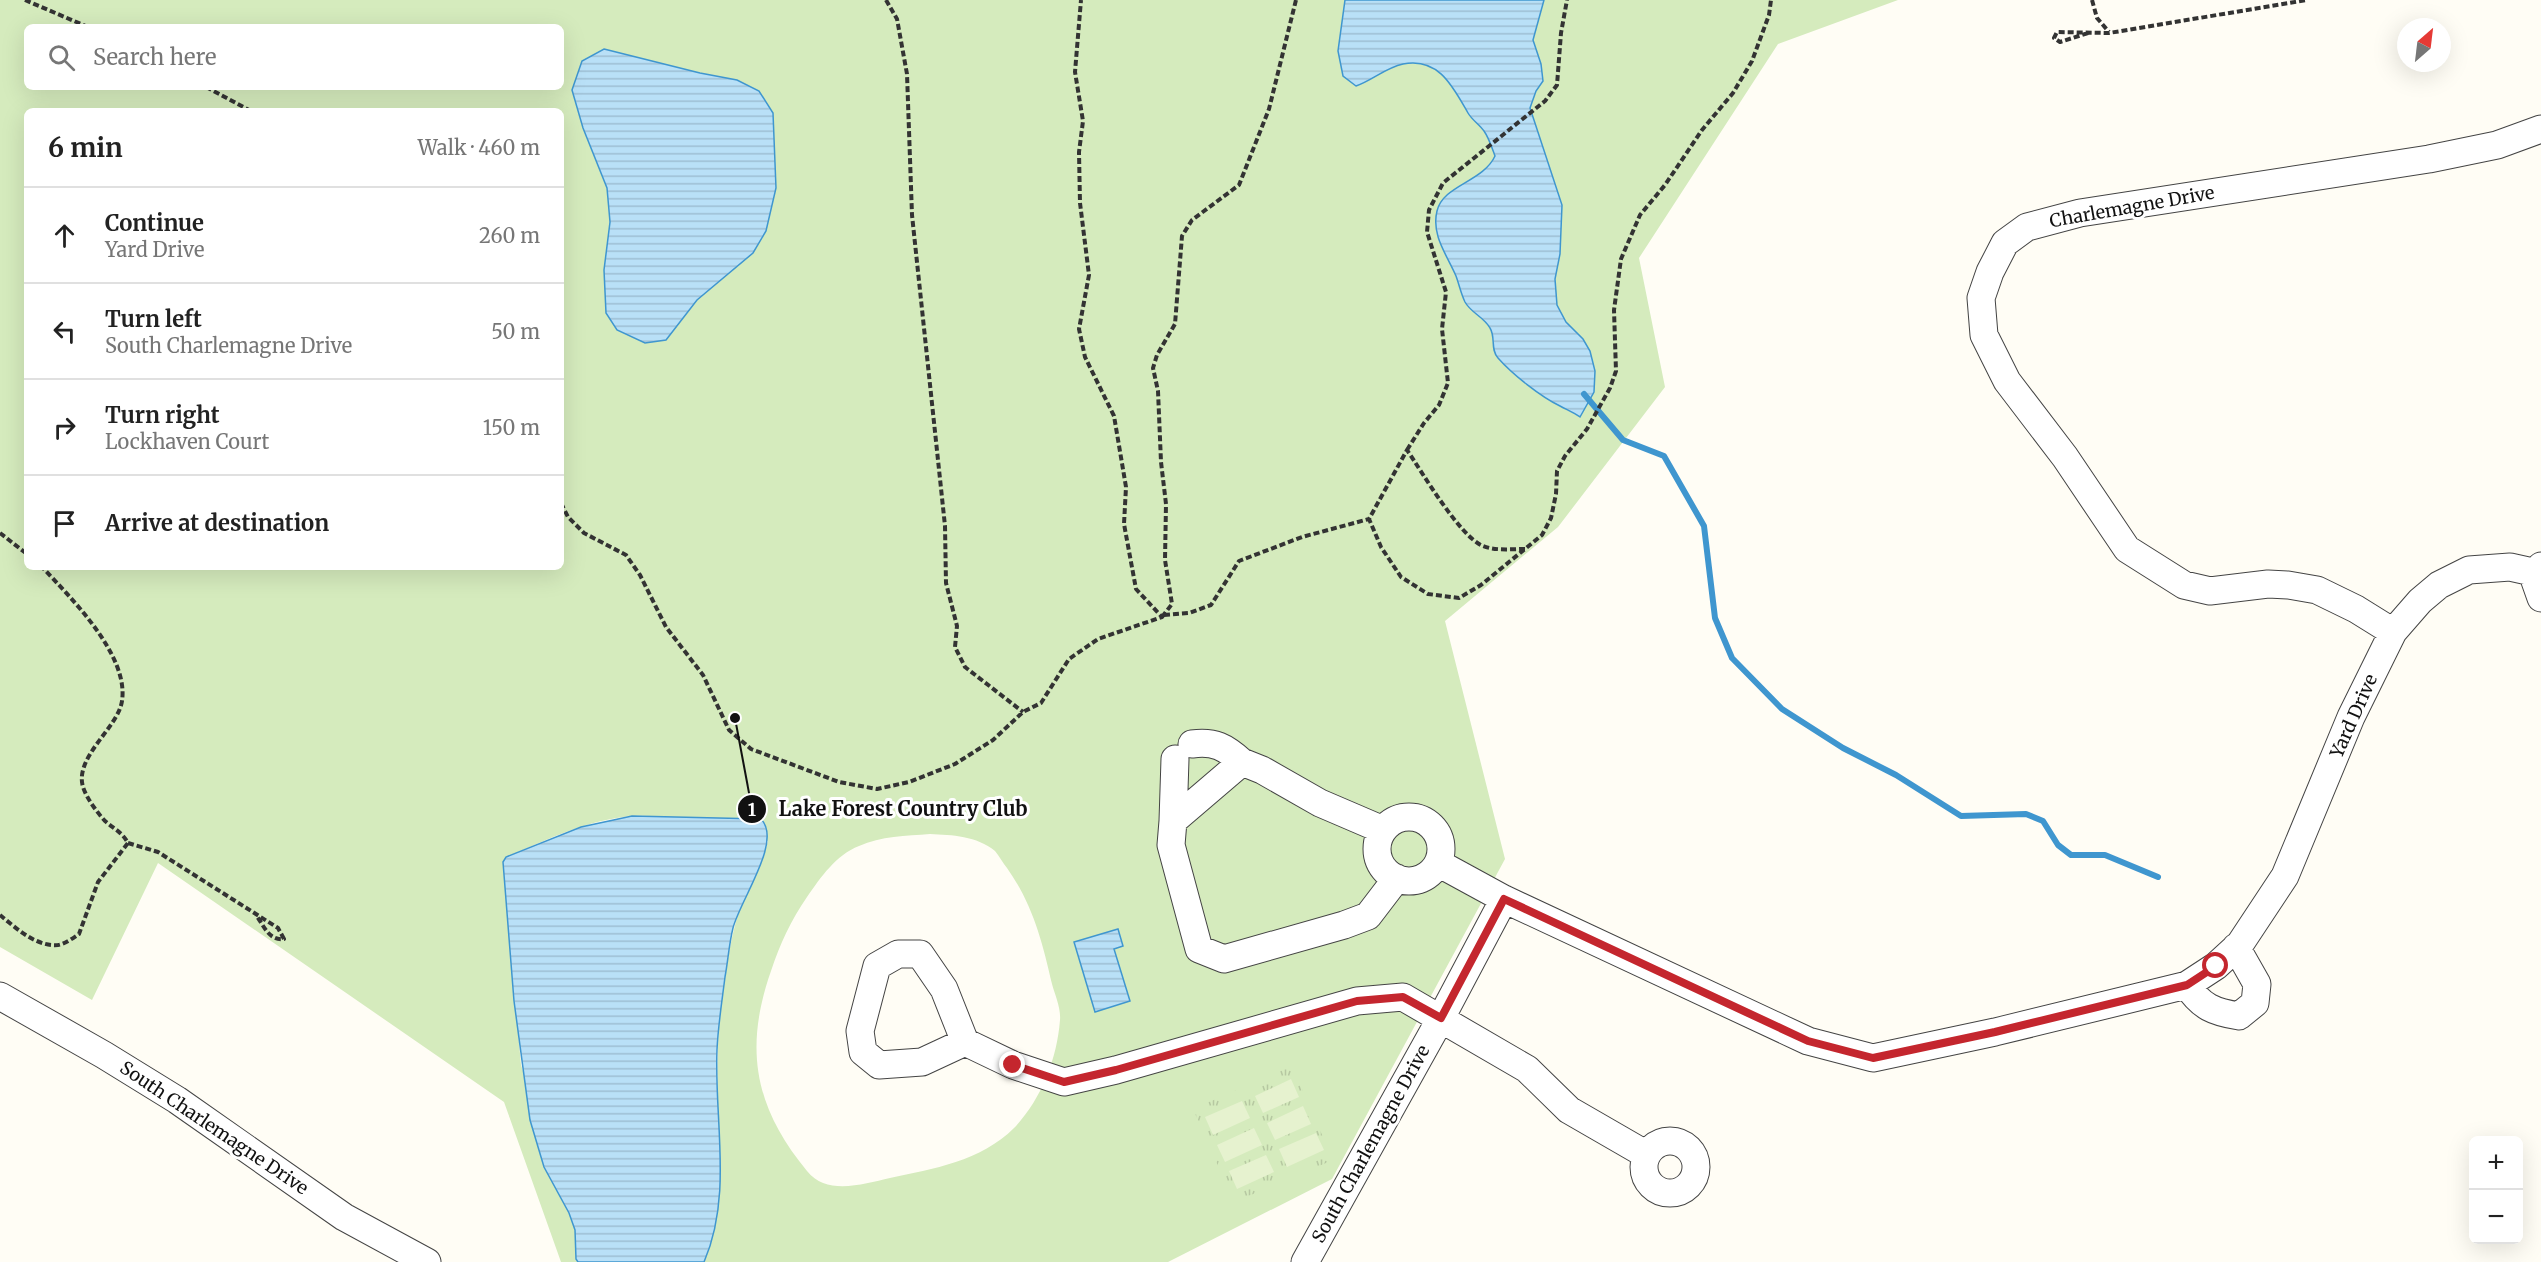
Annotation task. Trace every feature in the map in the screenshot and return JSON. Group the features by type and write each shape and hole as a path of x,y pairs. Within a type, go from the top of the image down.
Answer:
{"street":[{"name":"Charlemagne Drive","path":"2393,632 2356,609 2317,590 2268,584 2210,591 2184,585 2127,549 2065,457 2007,381 1984,335 1981,298 1990,272 2006,243 2027,227 2080,213 2429,159 2497,145 2541,129"},
{"name":"Yard Drive","path":"1438,862 1504,899 1808,1041 1873,1058 1995,1032 2187,985 2216,966 2236,947 2285,876 2351,717 2393,632 2420,601 2439,585 2469,570 2510,567 2540,579"},
{"path":"1383,830 1320,803 1262,770 1242,762 1227,749 1207,742 1183,752 1171,845 1199,949 1224,959 1344,925 1368,916 1397,878"},
{"path":"1173,821 1242,762"},
{"path":"1400,818 1421,819 1437,832 1441,853 1438,862 1424,877 1414,880 1397,878 1385,869 1379,860 1377,850 1383,830 1400,818"},
{"name":"South Charlemagne Drive","path":"1305,1262 1441,1018 1504,899"},
{"path":"2187,985 2194,996 2214,1011 2239,1016 2255,1003 2257,984 2236,947"},
{"path":"965,1042 922,1062 879,1065 863,1052 860,1032 877,966 898,954 920,954 944,989 965,1042 1013,1065 1064,1082 1116,1070 1357,1001 1403,997 1527,1069 1556,1099 1583,1120 1647,1155"},
{"name":"South Charlemagne Drive","path":"0,996 104,1055 177,1100 344,1217 427,1262"}],"path":[{"path":"25,0 81,24"},
{"path":"886,0 897,19 907,75 912,215 945,526 946,583 957,626 955,647 965,667 1023,712"},
{"path":"1081,0 1075,72 1083,121 1079,152 1080,203 1089,275 1079,329 1085,357 1114,416 1126,487 1124,524 1136,589 1162,616"},
{"path":"1162,616 1172,604 1165,560 1166,504 1161,462 1158,391 1153,368 1157,355 1175,324 1182,236 1192,220 1239,185 1269,109 1296,0"},
{"path":"564,509 568,517 584,533 626,555 640,575 666,627 703,675 729,730 751,749 839,782 877,789 909,783 955,764 993,740 1023,712 1041,703 1070,659 1098,639 1162,616 1189,613 1211,605 1239,561 1302,537 1369,519 1407,450 1439,405 1448,383 1442,329 1446,292 1427,232 1429,210 1443,183 1545,101 1557,85 1561,33 1567,0"},
{"path":"1369,519 1381,547 1401,577 1428,594 1459,598 1481,585 1542,536 1551,518 1556,494 1557,471 1564,456 1587,429 1611,388 1616,371 1615,293 1621,259 1640,215 1665,185 1702,130 1733,93 1752,61 1769,15 1771,0"},
{"path":"2092,0 2097,18 2109,33"},
{"path":"2088,33 2060,42 2054,38 2057,32 2109,33 2307,0"},
{"path":"212,90 245,108"},
{"path":"1407,450 1464,532 1482,546 1503,550 1525,549"},
{"path":"0,533 24,552"},
{"path":"45,570 88,619 109,651 121,680 122,702 84,768 82,785 93,805 106,822 122,832 128,843 158,852 278,928 284,939 280,940 270,936 256,915"},
{"path":"0,915 22,932 44,944 60,945 79,934 98,882 128,843"}],"green space":[{"path":"0,0 1898,0 1778,44 1639,258 1665,387 1558,527 1445,621 1505,859 1332,1179 1168,1262 704,1262 711,1243 718,1205 720,1012 732,936 746,892 768,841 666,817 633,816 600,821 537,844 507,857 503,862 521,1065 575,1230 578,1262 561,1262 504,1102 158,863 92,1000 0,947","holes":["700,73 737,80 732,271 697,300 666,340 604,270 610,222 607,188 583,128 572,90","930,834 972,839 988,846 995,851 1024,896 1036,924 1059,1006 1058,1035 1051,1064 1040,1092 1024,1117 1001,1139 987,1148 972,1156 939,1167 868,1183 835,1186 815,1179 807,1171 775,1124 765,1100 759,1076 757,1051 758,1026 763,999 774,961 791,923 830,867 843,855 867,843 885,838"]},
{"path":"1292,1066 1333,1160 1234,1202 1193,1109"},
{"path":"1291,1079 1299,1097 1263,1113 1255,1096"},
{"path":"1242,1101 1250,1118 1213,1135 1205,1117"},
{"path":"1303,1106 1311,1124 1275,1140 1267,1123"},
{"path":"1254,1128 1262,1145 1225,1162 1217,1145"},
{"path":"1316,1133 1324,1150 1287,1167 1279,1149"},
{"path":"1266,1155 1274,1172 1237,1189 1229,1171"}],"water":[{"path":"1345,0 1544,0 1533,40 1541,64 1543,81 1536,91 1530,108 1562,205 1560,254 1555,279 1557,305 1566,322 1583,339 1590,351 1595,371 1594,392 1580,417 1536,391 1498,358 1494,351 1490,328 1465,302 1438,237 1436,220 1441,202 1455,189 1482,172 1495,156 1486,134 1470,115 1450,84 1443,76 1426,65 1403,64 1356,86 1343,76 1338,51"},
{"path":"604,49 737,80 759,91 773,113 776,188 766,231 753,253 697,300 666,340 645,343 617,330 606,313 604,270 610,222 607,188 583,128 572,90 582,61"},
{"path":"632,816 761,819 766,829 767,841 764,856 737,916 730,940 717,1050 720,1157 718,1210 713,1237 704,1262 578,1262 575,1230 569,1213 544,1167 530,1120 514,1001 503,862 506,857 581,827"},
{"path":"1118,929 1123,946 1114,949 1130,1001 1095,1012 1074,942"}],"waterway":[{"path":"1584,394 1623,440 1664,456 1704,526 1715,618 1732,658 1782,709 1843,748 1896,775 1961,816 2026,814 2043,821 2058,845 2071,855 2105,855 2158,877"}],"place":[{"name":"Lake Forest Country Club","path":"735,718"}],"route":[{"path":"1013,1065 1064,1082 1116,1070 1357,1001 1403,997 1441,1018 1504,899 1808,1041 1873,1058 1995,1032 2187,985 2216,966"}]}
